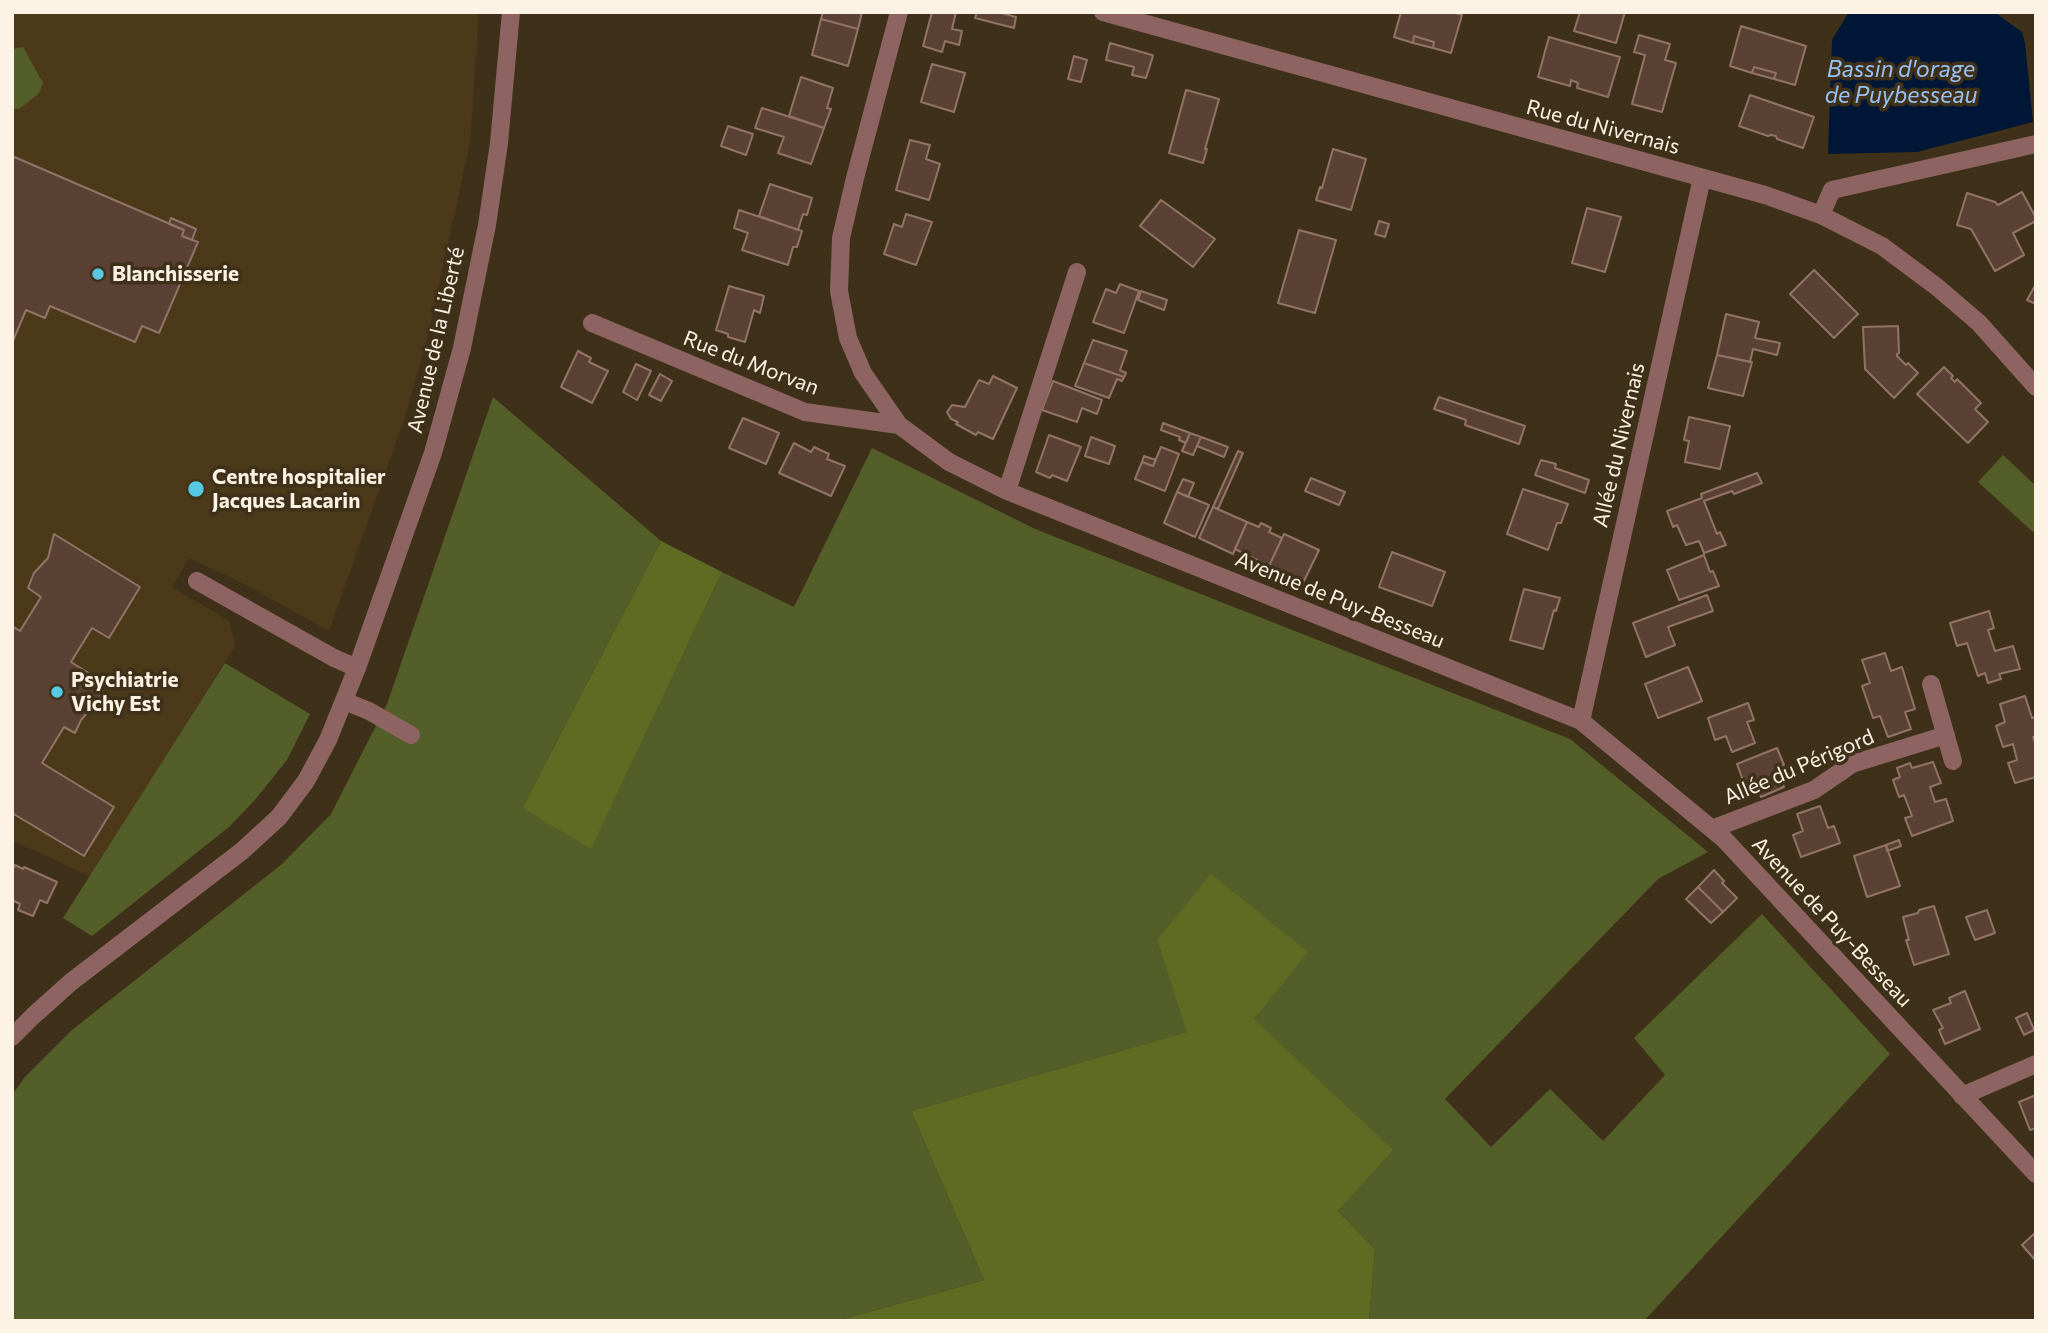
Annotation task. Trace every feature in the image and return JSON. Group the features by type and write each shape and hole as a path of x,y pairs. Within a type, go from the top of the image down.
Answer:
{"street":[{"name":"Avenue de la Liberté","path":"12,1037 72,982 242,851 279,817 306,781 328,740 357,668 433,453 462,348 487,225 499,143 511,12"},
{"name":"Avenue de Puy-Besseau","path":"900,12 841,238 839,291 848,338 863,373 898,425 949,462 1007,491 1581,721 1724,839 2036,1174"},
{"name":"Rue du Nivernais","path":"1103,12 1765,195 1821,215 1882,246 1937,287 1979,323 2036,387"},
{"path":"1821,215 1832,190 2036,144"},
{"name":"Allée du Nivernais","path":"1581,721 1703,178"},
{"path":"1007,491 1077,272"},
{"name":"Rue du Morvan","path":"592,323 805,412 898,425"},
{"path":"197,581 334,658 357,668"},
{"path":"1931,684 1953,761"},
{"path":"344,701 369,711 411,735"},
{"name":"Allée du Périgord","path":"1712,829 1814,790 1852,764 1945,735"},
{"path":"1962,1096 2036,1064"}],"shaded area":[{"name":"Centre hospitalier Jacques Lacarin","path":"12,12 479,12 470,143 427,339 404,420 329,631 246,585 189,558 172,587 229,621 235,646 91,877 12,840"}],"green space":[{"path":"23,47 43,83 39,93 32,99 19,109 12,109 12,49"},
{"path":"493,397 661,541 522,808 591,848 722,572 794,607 872,448 1035,529 1570,739 1708,852 1658,879 1445,1099 1491,1147 1550,1089 1603,1141 1665,1075 1634,1038 1762,914 1890,1054 1644,1321 1369,1321 1375,1249 1338,1211 1392,1150 1253,1019 1157,940 1188,1032 911,1111 984,1280 836,1321 12,1321 12,1095 25,1077 72,1030 282,864 331,814 387,704"},
{"path":"2003,455 2036,486 2036,529 2033,532 1978,482"},
{"path":"661,541 722,572 591,849 522,808"},
{"path":"225,663 310,714 287,760 229,827 92,936 63,918"},
{"path":"1211,874 1308,952 1254,1019 1393,1150 1338,1211 1375,1249 1369,1321 836,1321 984,1280 911,1111 1187,1032 1157,940"}],"water":[{"name":"Bassin d'orage de Puybesseau","path":"1849,12 1994,12 2022,32 2033,122 1917,152 1828,154 1832,40"}],"building":[{"path":"823,12 862,12 858,29 821,19"},
{"path":"932,12 956,12 952,29 962,31 959,45 945,41 942,52 923,46"},
{"path":"977,12 998,12 1016,17 1014,28 975,18"},
{"path":"1401,12 1452,12 1462,15 1451,53 1433,48 1434,42 1414,36 1413,43 1394,37"},
{"path":"1580,12 1625,12 1616,43 1574,31"},
{"path":"821,19 858,29 848,66 812,55"},
{"path":"1741,26 1806,46 1795,85 1774,79 1776,73 1754,67 1752,73 1730,66"},
{"path":"1639,35 1670,44 1665,60 1676,63 1662,112 1632,104 1645,55 1634,52"},
{"path":"1414,36 1434,42 1433,48 1413,43"},
{"path":"1549,37 1620,57 1608,97 1577,88 1578,83 1571,80 1570,86 1538,77"},
{"path":"1110,43 1152,55 1146,78 1132,75 1134,67 1106,60"},
{"path":"1074,56 1087,60 1081,82 1068,79"},
{"path":"932,64 965,73 954,112 921,102"},
{"path":"1754,67 1776,73 1774,79 1752,73"},
{"path":"801,77 833,88 827,108 831,109 824,128 789,116"},
{"path":"1186,90 1219,99 1203,163 1169,153"},
{"path":"1750,95 1814,117 1803,148 1777,139 1776,136 1739,126"},
{"path":"762,108 824,128 811,164 778,153 784,137 755,128"},
{"path":"728,126 753,134 746,155 721,146"},
{"path":"910,140 930,145 926,159 940,164 929,200 896,190"},
{"path":"1333,149 1366,159 1351,210 1316,200"},
{"name":"Blanchisserie","path":"12,156 184,230 182,236 198,242 159,333 142,326 135,342 50,306 45,318 26,310 12,343"},
{"path":"770,184 812,198 807,215 803,214 798,230 759,216"},
{"path":"2022,192 2036,221 2013,233 2024,255 1995,271 1971,229 1957,225 1967,193 1998,205"},
{"path":"1161,200 1215,239 1193,267 1140,226"},
{"path":"1587,208 1621,217 1605,272 1572,263"},
{"path":"739,210 802,231 797,247 793,247 788,265 742,250 748,233 734,228"},
{"path":"906,214 932,222 916,265 884,254 894,224 902,227"},
{"path":"171,218 196,229 192,240 182,236 184,230 169,224"},
{"path":"1379,221 1389,224 1385,237 1375,234"},
{"path":"1299,230 1336,240 1315,313 1278,303"},
{"path":"1814,270 1858,314 1834,338 1790,294"},
{"path":"1120,284 1139,291 1124,333 1093,322 1106,289 1116,293"},
{"path":"2036,284 2036,304 2027,300"},
{"path":"729,286 764,296 760,313 754,310 745,342 716,330"},
{"path":"1141,291 1167,300 1164,310 1138,300"},
{"path":"1726,314 1759,322 1755,338 1780,343 1777,355 1753,349 1750,362 1717,355"},
{"path":"1898,326 1897,356 1918,373 1894,398 1865,369 1863,327"},
{"path":"1093,340 1127,351 1120,370 1126,373 1124,377 1084,363"},
{"path":"578,351 591,358 589,362 608,371 592,403 561,387"},
{"path":"1717,355 1752,362 1743,396 1708,388"},
{"path":"1084,363 1124,377 1122,381 1117,379 1109,398 1075,386"},
{"path":"636,364 651,371 637,400 623,392"},
{"path":"1944,367 1955,382 1957,379 1981,403 1975,409 1988,422 1968,443 1917,394"},
{"path":"660,374 672,381 661,401 649,395"},
{"path":"993,376 1017,388 993,439 978,432 976,435 956,424 958,422 951,419 947,412 952,405 965,407 979,380 989,384"},
{"path":"1053,381 1102,400 1097,414 1082,408 1077,422 1042,410"},
{"path":"1439,397 1525,426 1519,444 1465,425 1466,420 1434,409"},
{"path":"1689,417 1730,426 1720,469 1685,462 1689,441 1684,440"},
{"path":"743,418 779,433 766,464 729,448"},
{"path":"1163,423 1190,433 1186,443 1179,440 1180,437 1161,430"},
{"path":"1190,433 1201,437 1193,455 1182,451"},
{"path":"1049,435 1081,447 1067,481 1036,472"},
{"path":"1091,437 1115,446 1109,464 1085,456"},
{"path":"1201,437 1228,447 1224,457 1197,446"},
{"path":"794,443 811,452 814,447 829,454 827,459 845,466 831,496 779,473"},
{"path":"1161,447 1179,454 1165,491 1135,479 1142,462 1153,466"},
{"path":"1238,451 1243,453 1218,509 1213,507"},
{"path":"1144,456 1156,460 1153,466 1142,462"},
{"path":"1541,460 1589,480 1585,493 1535,475"},
{"path":"1757,473 1762,483 1734,494 1732,491 1704,501 1717,534 1720,532 1726,545 1704,553 1699,541 1686,545 1677,525 1673,527 1667,511 1702,498 1701,494"},
{"path":"1311,478 1345,492 1339,505 1305,491"},
{"path":"1183,479 1194,483 1188,497 1177,492"},
{"path":"1523,489 1568,504 1561,523 1557,523 1548,550 1507,534"},
{"path":"1177,492 1209,505 1195,537 1164,523"},
{"path":"1213,507 1247,522 1233,554 1199,538"},
{"path":"1247,522 1259,527 1261,523 1271,528 1269,532 1282,538 1269,566 1235,549"},
{"name":"Psychiatrie Vichy Est","path":"54,534 140,587 109,638 92,628 71,662 103,682 100,696 81,720 75,733 64,727 42,763 114,807 84,856 12,813 12,626 20,631 41,597 28,588 34,573 48,558"},
{"path":"1284,534 1319,550 1304,581 1269,566"},
{"path":"1392,552 1445,572 1432,606 1379,587"},
{"path":"1704,555 1719,586 1679,600 1667,570"},
{"path":"1524,589 1560,598 1543,649 1510,640"},
{"path":"1707,595 1713,611 1668,627 1675,645 1646,657 1633,623"},
{"path":"1989,611 1994,628 1988,630 1995,651 2013,646 2020,669 1999,674 2001,679 1988,683 1985,673 1978,676 1967,643 1957,646 1950,623"},
{"path":"1885,653 1891,671 1902,667 1915,709 1905,712 1911,729 1888,737 1880,716 1873,718 1862,686 1870,683 1862,660"},
{"path":"1688,667 1702,701 1658,718 1645,684"},
{"path":"2025,696 2032,718 2036,717 2036,736 2033,737 2036,745 2036,777 2015,783 2008,763 2017,760 2013,744 2003,747 1996,726 2005,722 2000,704"},
{"path":"1748,703 1754,720 1747,722 1755,743 1732,752 1726,736 1715,740 1708,718"},
{"path":"1777,748 1784,765 1776,768 1784,787 1761,797 1754,779 1744,783 1737,764"},
{"path":"1832,750 1837,757 1827,764 1822,757"},
{"path":"1933,762 1941,783 1930,787 1935,802 1946,799 1953,821 1912,836 1905,818 1912,816 1904,795 1899,797 1893,780 1900,777 1897,768 1910,763 1912,768"},
{"path":"1820,806 1828,828 1834,826 1840,843 1801,857 1793,835 1803,831 1797,814"},
{"path":"1899,840 1901,846 1887,851 1886,845"},
{"path":"1886,845 1900,886 1867,897 1854,856"},
{"path":"15,865 57,882 47,903 40,900 33,916 18,910 20,904 12,900 12,871"},
{"path":"1714,870 1737,898 1723,912 1698,887"},
{"path":"1698,887 1723,912 1711,923 1686,899"},
{"path":"1934,906 1949,954 1914,965 1906,940 1909,940 1903,917"},
{"path":"1987,910 1995,933 1975,940 1966,917"},
{"path":"1965,991 1980,1029 1945,1044 1939,1030 1943,1028 1933,1010 1951,1003 1949,998"},
{"path":"2027,1013 2034,1030 2024,1035 2016,1018"},
{"path":"2036,1095 2036,1128 2030,1130 2019,1102"},
{"path":"2036,1232 2036,1261 2022,1245"}],"place":[{"name":"Blanchisserie","path":"98,274"},
{"name":"Centre hospitalier Jacques Lacarin","path":"196,489"},
{"name":"Psychiatrie Vichy Est","path":"57,692"}]}
